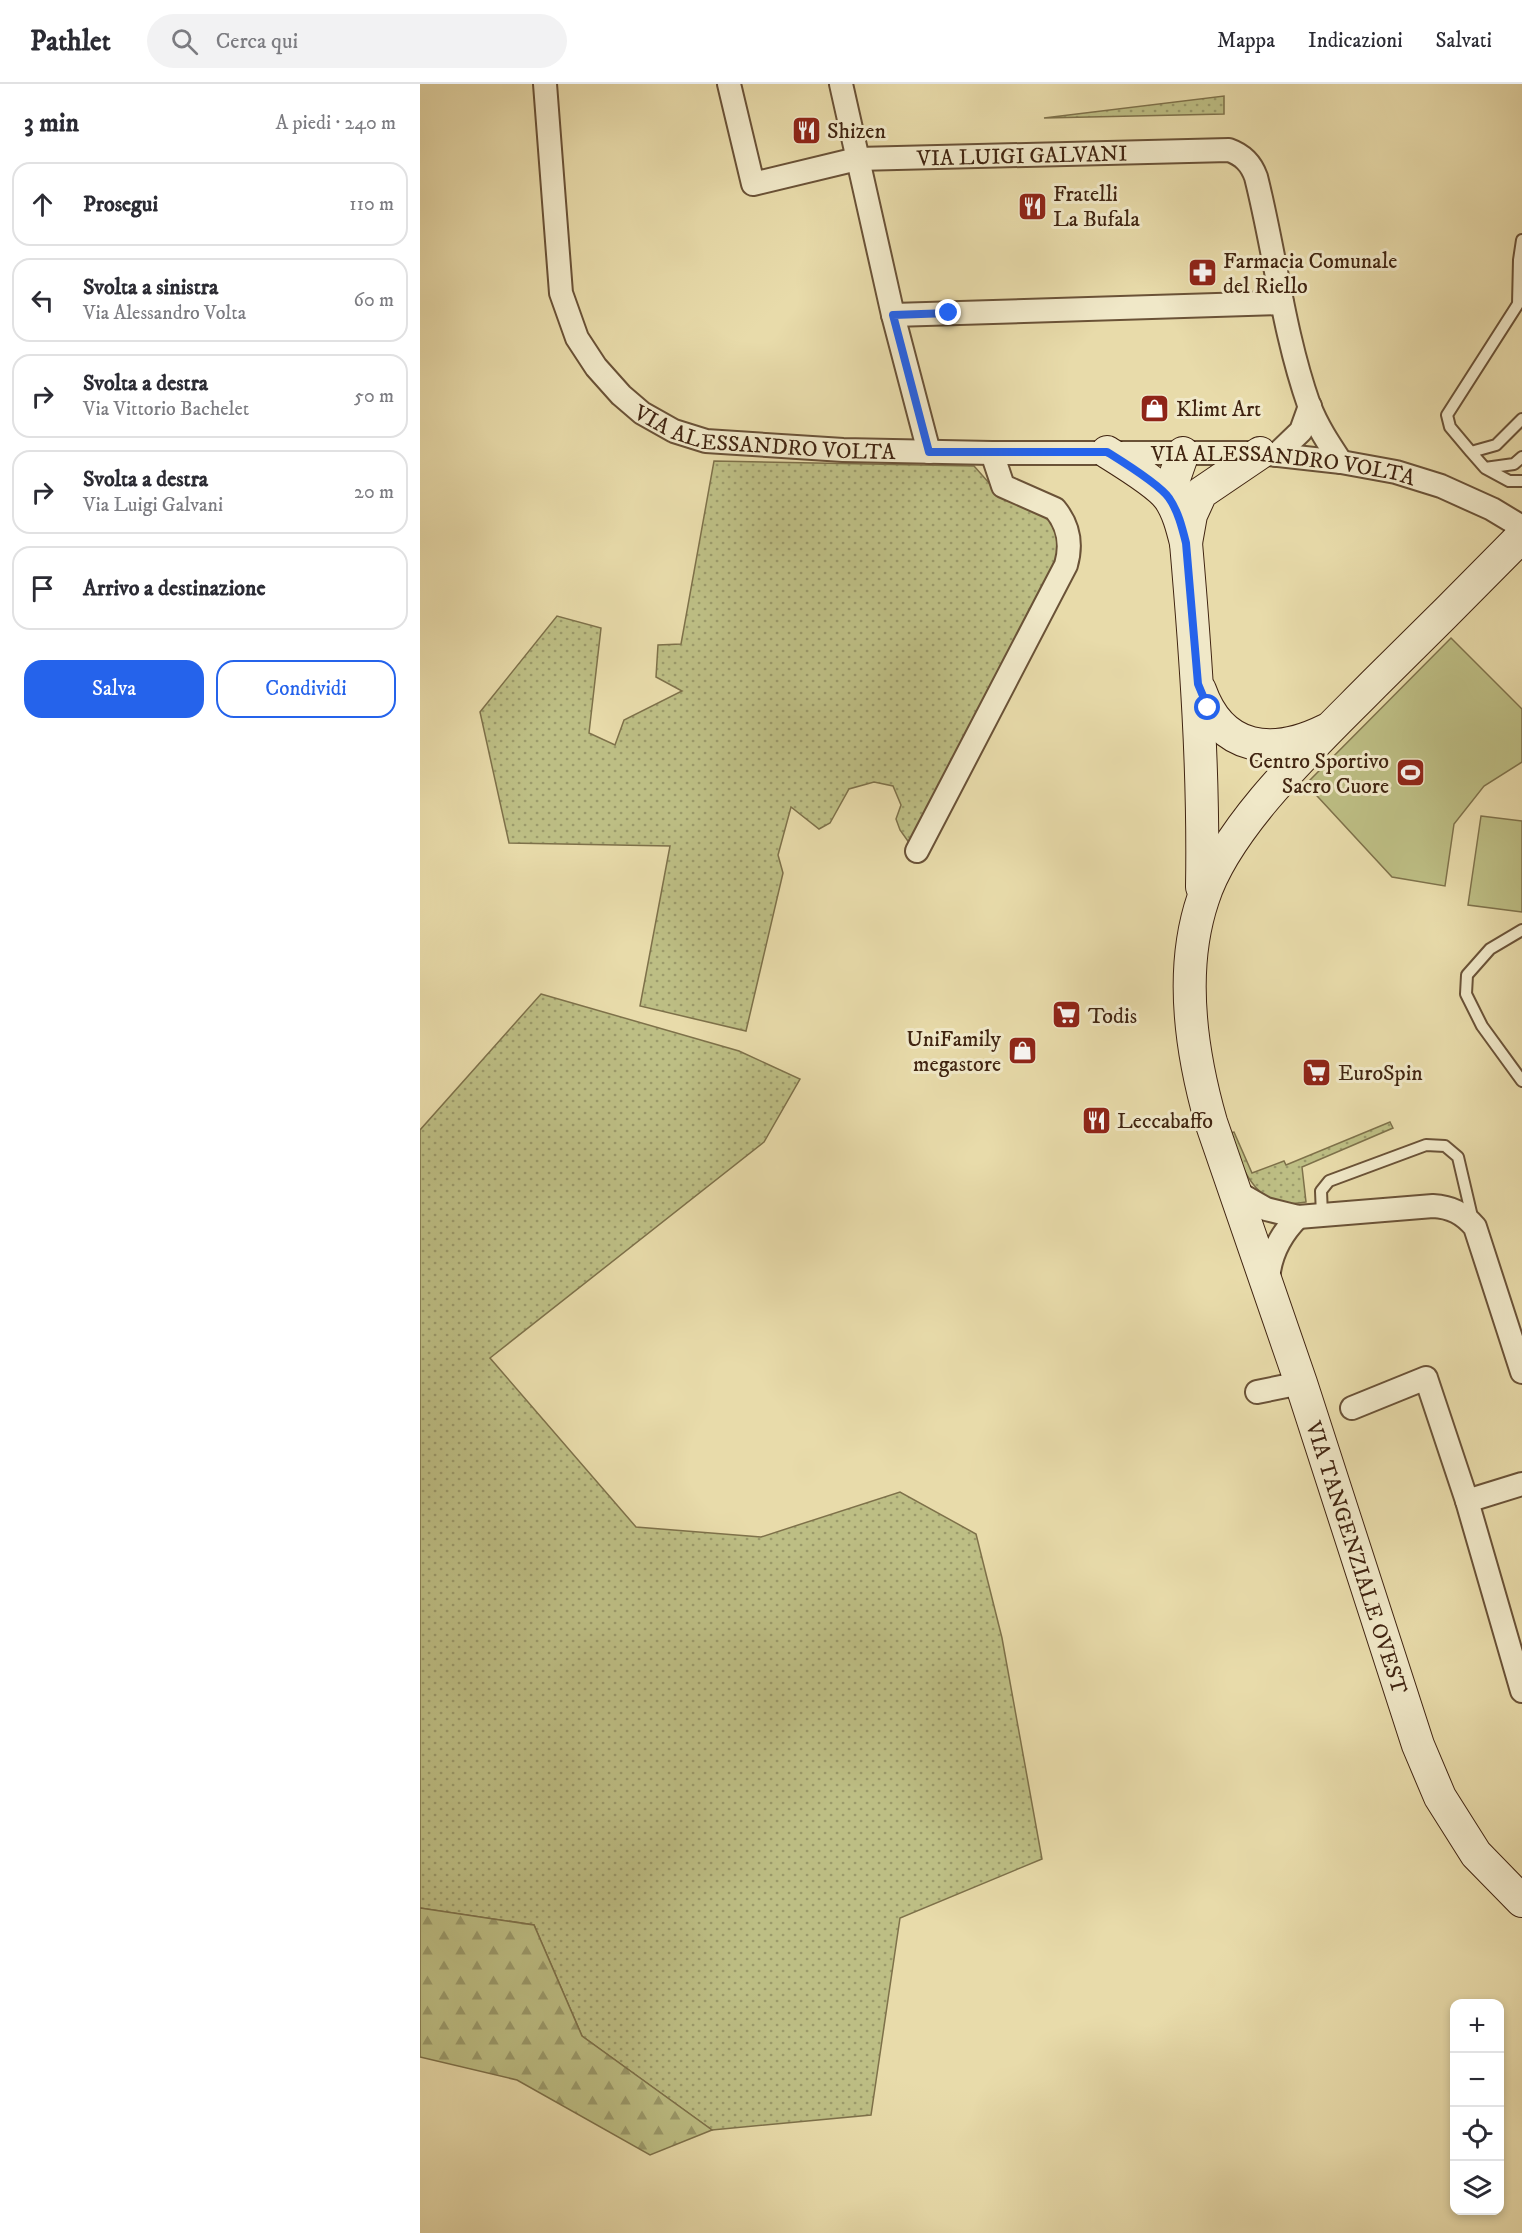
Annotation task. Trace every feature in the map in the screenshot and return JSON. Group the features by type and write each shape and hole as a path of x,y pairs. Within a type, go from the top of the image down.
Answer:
{"main road":[{"path":"1107,452 1131,466 1168,496 1180,520 1186,543 1198,684 1203,795 1202,900"},
{"path":"1183,453 1201,493"},
{"path":"1168,496 1183,453"},
{"path":"1186,543 1191,514 1201,493 1268,454"},
{"name":"VIA TANGENZIALE OVEST","path":"1522,536 1331,727 1271,793 1229,845 1218,862 1202,900 1191,974 1191,1028 1202,1090 1233,1190 1301,1383 1422,1756 1440,1797 1476,1854 1522,1901"},
{"path":"1198,684 1208,708 1216,719 1233,736 1249,744 1285,744 1331,727"}],"street":[{"name":"VIA ALESSANDRO VOLTA","path":"545,84 561,293 577,338 596,367 621,395 642,412 674,431 706,441 843,450 1268,454 1341,462 1396,472 1441,486 1484,505 1522,527"},
{"name":"VIA LUIGI GALVANI","path":"729,84 753,184 858,159 1229,150 1247,160 1256,177 1282,303 1310,406 1323,434 1341,462"},
{"path":"842,84 893,315 929,452"},
{"path":"893,315 1282,303"},
{"path":"1268,454 1301,431 1310,406"},
{"path":"1301,431 1313,459"},
{"path":"918,851 1066,565 1069,554 1068,532 1055,509 1004,486 992,453"},
{"path":"1233,1190 1266,1209 1298,1217 1442,1206 1459,1212 1474,1227 1515,1326 1522,1372"},
{"path":"1268,1288 1268,1274 1276,1247 1298,1217"},
{"path":"1352,1408 1426,1378 1467,1501 1522,1691"},
{"path":"1257,1392 1301,1383"},
{"path":"1467,1501 1522,1484"}],"lane":[{"path":"1522,240 1518,304 1447,415 1450,427 1485,468 1509,481 1522,481"},
{"path":"1471,452 1496,444 1522,419"},
{"path":"1485,468 1514,464 1522,457"},
{"path":"1522,930 1490,949 1467,975 1466,994 1482,1026 1522,1081"},
{"path":"1322,1215 1321,1191 1329,1180 1426,1145 1444,1146 1458,1157 1474,1227"}],"green space":[{"path":"1224,96 1224,114 1044,118"},
{"path":"714,461 974,466 997,492 1054,520 1061,553 910,844 900,830 896,819 901,805 893,786 874,782 849,789 830,823 819,829 791,807 778,855 783,873 746,1031 640,1006 670,846 509,843 480,712 557,616 601,628 589,733 615,745 624,720 682,691 656,677 658,645 681,644"},
{"name":"Centro Sportivo Sacro Cuore","path":"1451,638 1522,709 1522,762 1484,786 1454,824 1445,886 1392,877 1306,784"},
{"path":"1481,816 1522,821 1522,912 1468,905"},
{"path":"541,994 739,1051 800,1079 764,1142 490,1358 636,1527 761,1537 900,1492 976,1534 1002,1638 1042,1859 900,1918 871,2115 712,2130 582,2036 534,1925 420,1908 420,1130"},
{"path":"1390,1122 1393,1128 1302,1167 1306,1202 1275,1201 1263,1194 1246,1174 1228,1133 1234,1132 1252,1173 1284,1161 1286,1165"},
{"path":"420,1908 534,1925 582,2036 712,2130 650,2155 517,2080 420,2057"}],"place":[{"name":"Shizen","path":"806,130"},
{"name":"Fratelli La Bufala","path":"1032,206"},
{"name":"Farmacia Comunale del Riello","path":"1202,273"},
{"name":"Klimt Art","path":"1155,408"},
{"name":"Centro Sportivo Sacro Cuore","path":"1410,773"},
{"name":"Todis","path":"1067,1015"},
{"name":"UniFamily megastore","path":"1022,1051"},
{"name":"EuroSpin","path":"1317,1072"},
{"name":"Leccabaffo","path":"1096,1120"}],"route":[{"path":"949,313 893,315 929,452 1107,452 1131,466 1168,496 1180,520 1186,543 1198,684 1208,708"}]}
